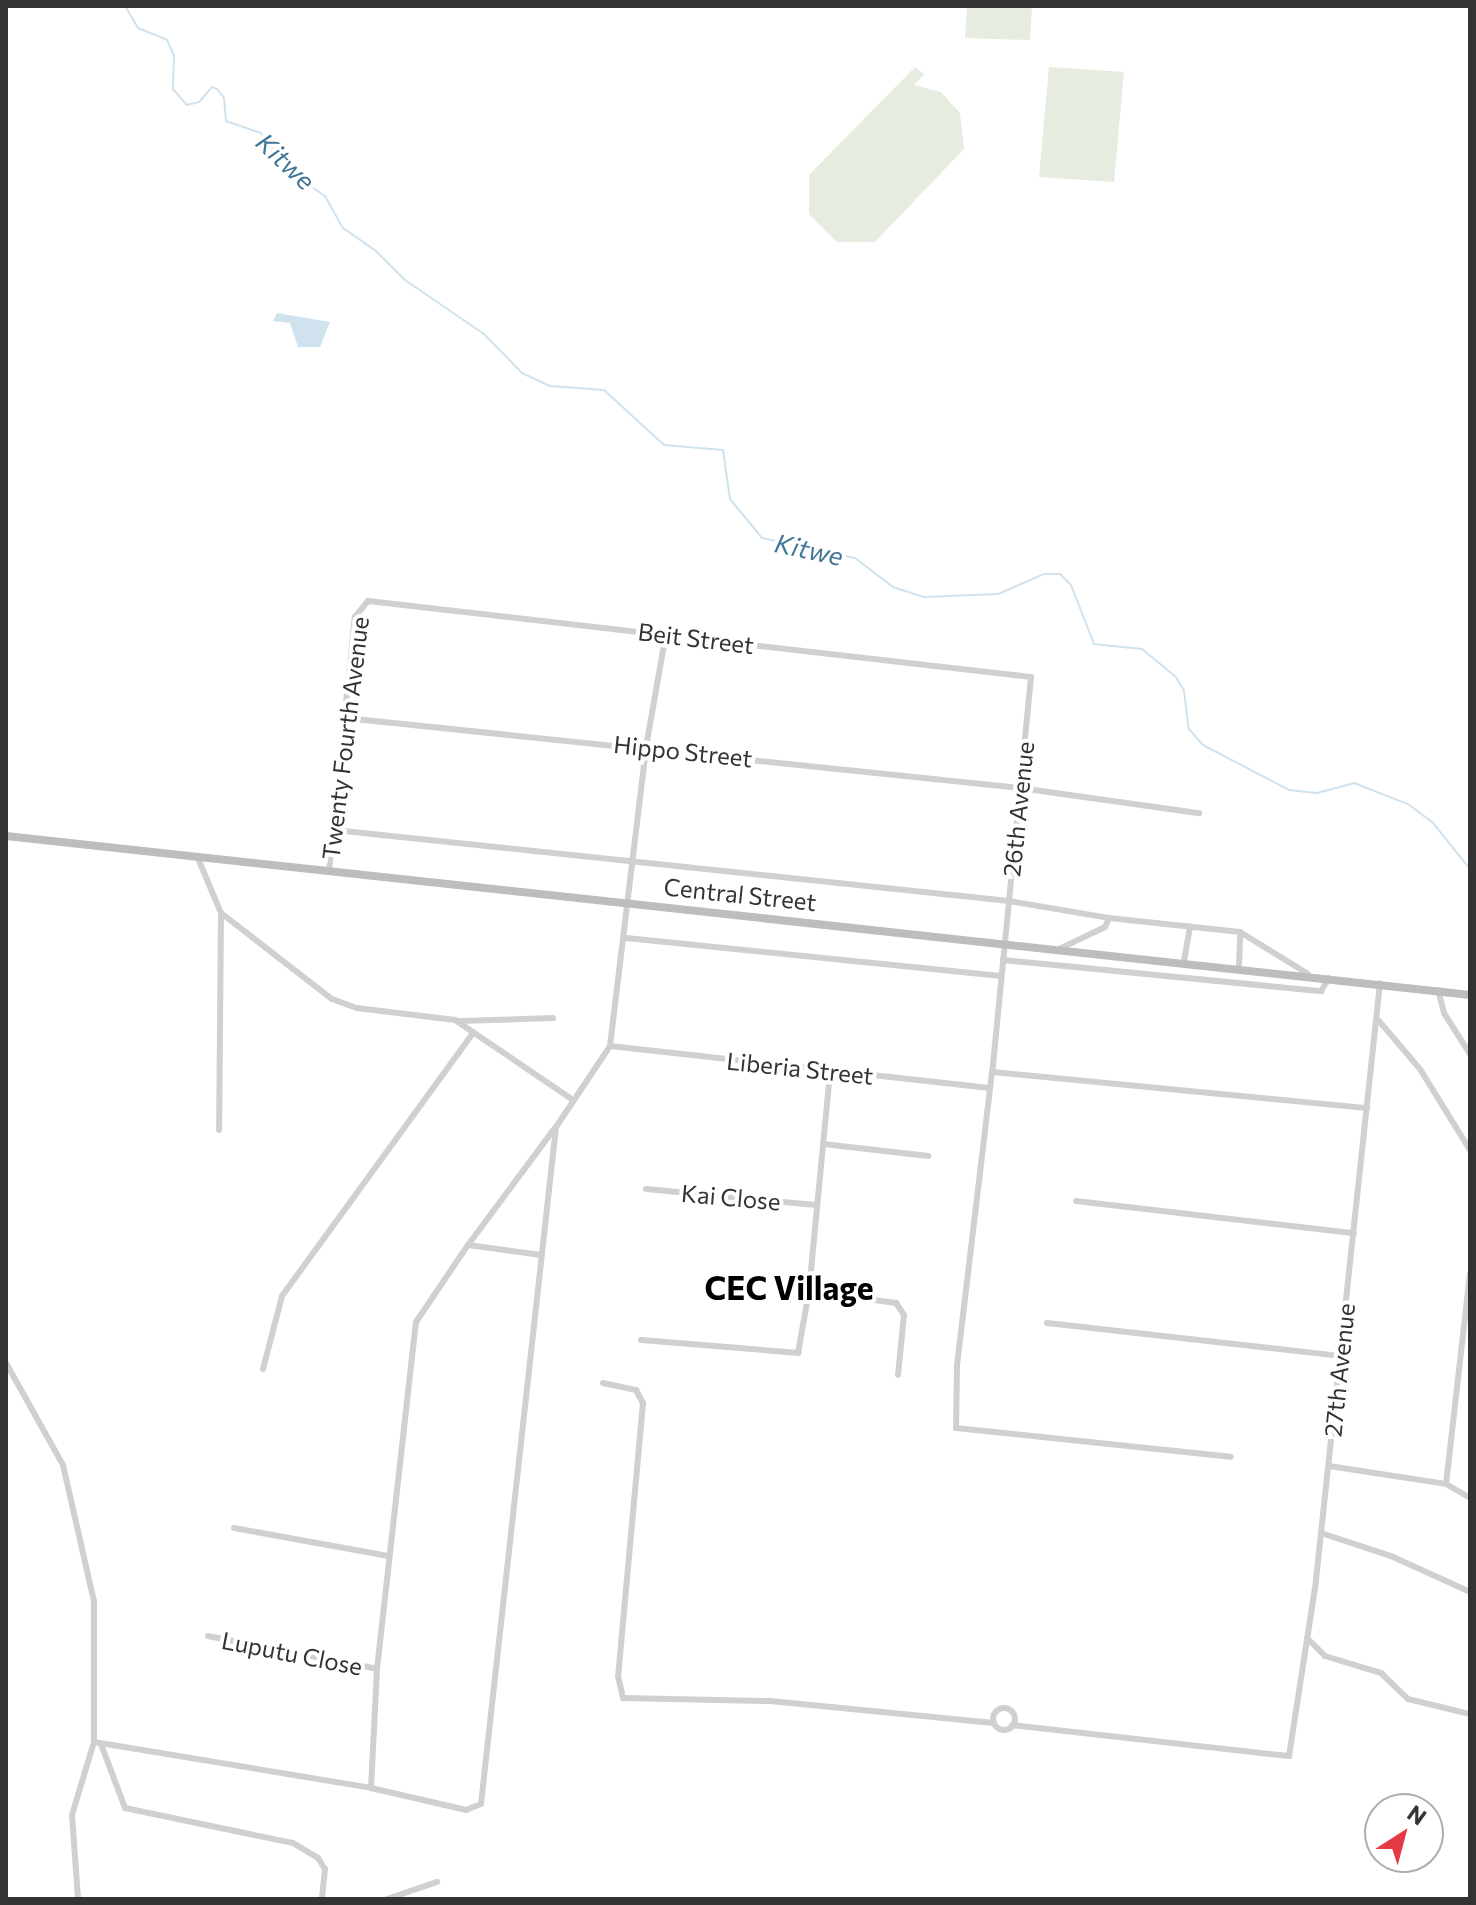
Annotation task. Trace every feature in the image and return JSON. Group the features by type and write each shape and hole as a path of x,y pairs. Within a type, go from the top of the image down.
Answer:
{"street":[{"name":"Beit Street","path":"362,604 376,600 1031,677"},
{"name":"Twenty Fourth Avenue","path":"329,871 355,617 362,604"},
{"path":"371,1788 377,1669 416,1322 468,1245 556,1127 610,1046 626,938 646,747 666,634"},
{"name":"26th Avenue","path":"1031,677 992,1072 957,1367 956,1428 1230,1457"},
{"name":"Hippo Street","path":"345,718 1020,788 1199,813"},
{"path":"334,830 1009,901 1109,918 1240,932 1308,974"},
{"name":"Central Street","path":"6,836 1330,976 1470,995"},
{"path":"197,856 221,913 219,1130"},
{"path":"221,913 343,1004 455,1020 553,1018"},
{"path":"1061,948 1105,927 1109,918"},
{"path":"1184,961 1190,927"},
{"path":"1239,967 1240,932"},
{"path":"626,938 1001,976"},
{"path":"1003,960 1321,991 1330,976"},
{"name":"27th Avenue","path":"1012,1725 1289,1756 1321,1533 1342,1356 1379,1021 1380,983"},
{"path":"1438,990 1444,1013 1470,1054"},
{"path":"455,1020 573,1100"},
{"path":"1379,1021 1420,1069 1470,1150"},
{"path":"263,1369 282,1296 474,1032"},
{"name":"Liberia Street","path":"610,1046 990,1088"},
{"path":"641,1340 793,1355 801,1347 830,1071"},
{"path":"992,1072 1367,1108"},
{"path":"97,1743 371,1788 466,1810 484,1797 556,1127"},
{"path":"823,1144 928,1156"},
{"name":"Kai Close","path":"646,1189 816,1205"},
{"path":"1076,1201 1354,1233"},
{"path":"468,1245 541,1255"},
{"path":"1446,1484 1470,1273"},
{"path":"809,1291 896,1303 904,1315 898,1375"},
{"path":"1047,1323 1342,1356"},
{"path":"6,1363 43,1422 77,1511 94,1601 97,1743 125,1808 293,1843 318,1858 325,1869 322,1899"},
{"path":"603,1383 636,1390 643,1403 618,1676 623,1698 770,1701 994,1723 1002,1730 1012,1725 1014,1715 1005,1708 995,1712 994,1723"},
{"path":"1329,1466 1446,1484 1470,1498"},
{"path":"234,1528 388,1556"},
{"path":"1321,1533 1391,1556 1470,1592"},
{"name":"Luputu Close","path":"208,1636 377,1669"},
{"path":"1307,1638 1325,1656 1381,1673 1408,1699 1470,1714"},
{"path":"78,1899 73,1803 97,1743"},
{"path":"387,1899 437,1882"}],"shaded area":[{"path":"967,6 1032,6 1030,40 965,38"},
{"path":"915,67 924,74 914,85 941,92 960,113 964,149 875,242 837,242 809,214 809,175"},
{"path":"1049,67 1124,72 1114,182 1039,177"}],"water":[{"path":"277,313 330,322 320,347 298,347 290,323 273,321"}],"waterway":[{"name":"Kitwe","path":"125,6 138,28 167,40 174,56 173,89 187,105 199,102 212,87 217,89 224,98 226,121 261,133 291,173 325,196 343,228 376,251 405,280 484,334 522,373 550,386 604,390 664,445 723,450 730,499 762,538 855,558 893,587 924,597 998,594 1044,574 1060,574 1071,585 1094,644 1142,649 1176,677 1184,691 1189,729 1203,745 1289,790 1317,793 1354,783 1408,804 1433,823 1470,869"}],"district":[{"name":"CEC Village","path":"789,1287"}]}
